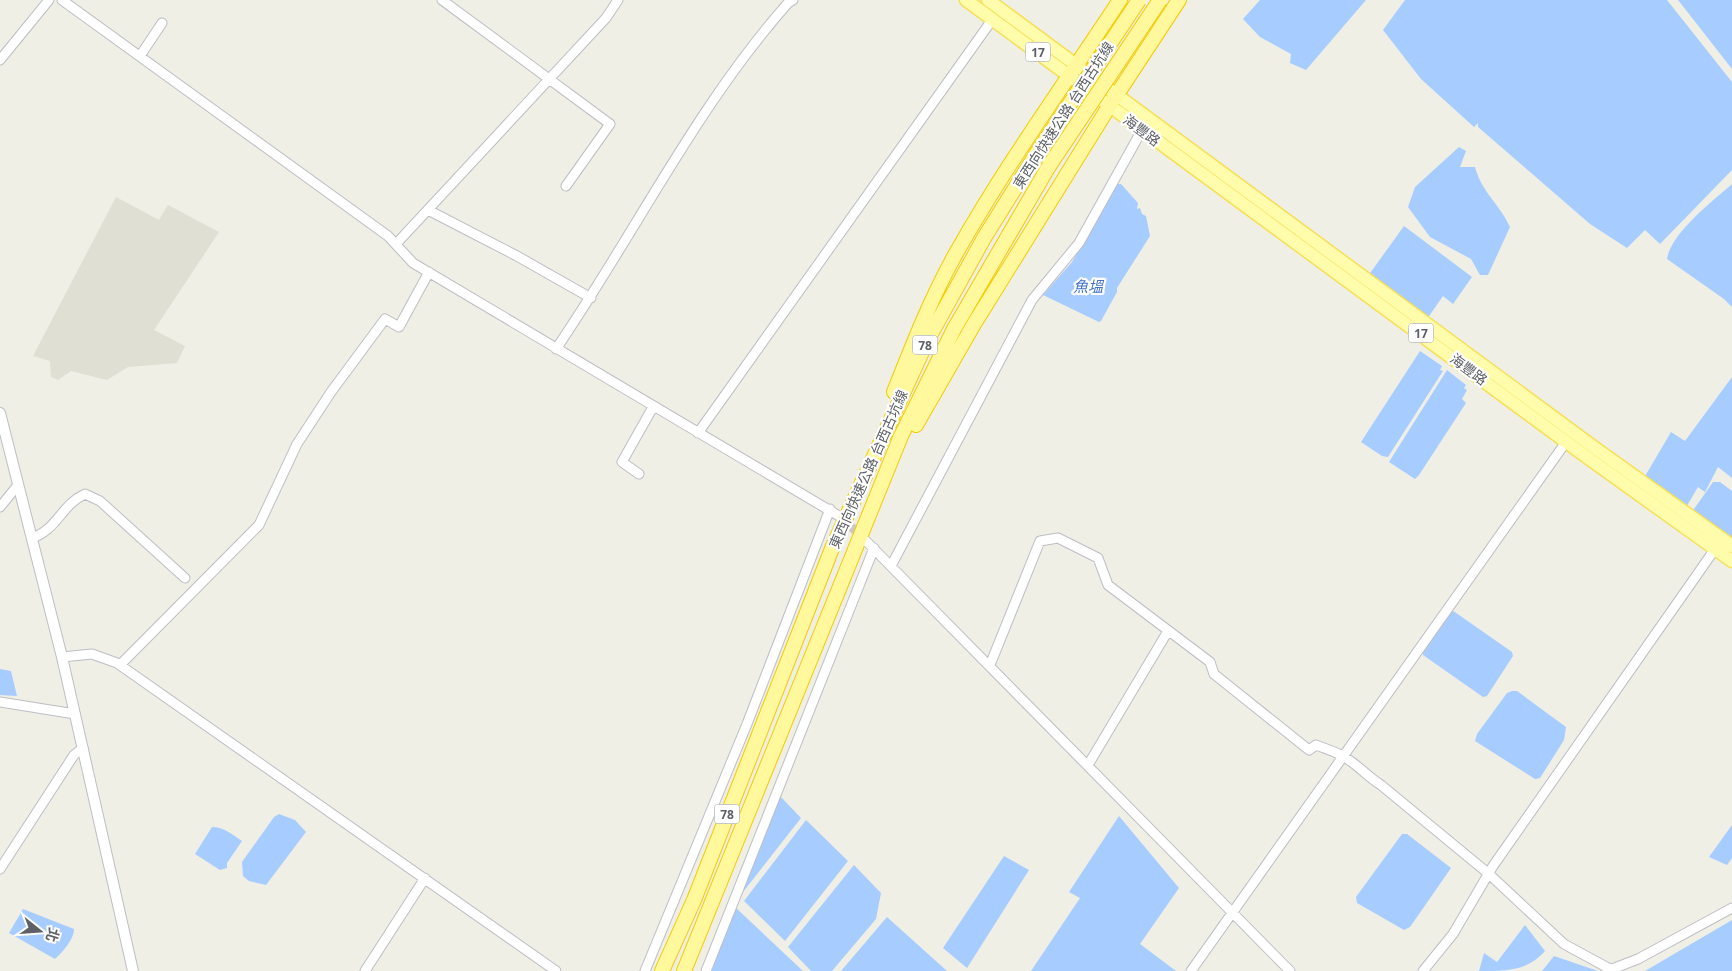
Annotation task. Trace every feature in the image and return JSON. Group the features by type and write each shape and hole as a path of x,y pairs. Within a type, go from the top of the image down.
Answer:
{"highway":[{"path":"833,546 919,330 958,249 1008,168 1120,0"},
{"name":"東西向快速公路 台西古坑線","path":"662,971 694,900 833,546 927,341 984,238 1037,153 1139,0"},
{"name":"東西向快速公路 台西古坑線","path":"684,971 732,857 809,660 901,436 954,330 1049,166 1160,0"},
{"path":"853,551 918,421 974,324 1113,100 1179,0"}],"main road":[{"name":"17","path":"966,0 992,20 1074,70"},
{"name":"17","path":"988,0 1113,100"},
{"name":"海豐路","path":"1113,100 1142,130 1566,442 1732,561"},
{"name":"海豐路","path":"1113,100 1732,546"}],"street":[{"path":"0,60 49,0"},
{"path":"62,0 396,244 413,262 653,407 839,516"},
{"path":"442,0 610,124 566,186"},
{"path":"396,244 606,18 618,0"},
{"path":"556,349 591,298 638,218 756,39 788,3 793,0"},
{"path":"698,433 992,20"},
{"path":"140,56 162,23"},
{"path":"891,566 1032,300 1079,243 1142,130"},
{"path":"428,210 510,252 591,298"},
{"path":"120,665 259,525 297,444 385,318 399,327 429,272"},
{"path":"639,474 622,462 653,407"},
{"path":"0,413 62,657 133,971"},
{"path":"1191,971 1234,914 1566,442"},
{"path":"0,507 18,485"},
{"path":"32,538 44,534 75,499 84,494 100,501 185,578"},
{"path":"645,971 744,731 830,509"},
{"path":"990,665 1040,541 1046,538 1058,538 1098,558 1108,585 1210,662 1214,674 1309,750 1316,745 1344,756 1489,874 1564,944 1608,970 1638,959 1732,908"},
{"path":"866,540 1290,971"},
{"path":"706,971 874,548"},
{"path":"1423,971 1453,934 1489,874 1715,549"},
{"path":"1088,765 1168,631"},
{"path":"62,657 92,654 120,665 556,971"},
{"path":"0,702 75,714"},
{"path":"0,869 74,755 83,748"},
{"path":"365,971 425,878"}],"shaded area":[{"path":"116,197 159,220 168,205 219,232 154,330 185,346 177,363 128,367 107,380 71,371 58,380 51,377 50,361 33,356"}],"water":[{"path":"1260,0 1366,0 1306,70 1290,63 1291,54 1260,37 1243,19"},
{"path":"1405,0 1667,0 1732,82 1732,170 1660,244 1645,230 1627,248 1590,224 1478,127 1478,123 1474,127 1421,79 1383,30"},
{"path":"1678,0 1732,0 1732,69 1682,5"},
{"path":"1459,147 1466,151 1460,167 1475,167 1486,191 1510,227 1488,275 1480,275 1471,259 1430,237 1408,207 1415,187"},
{"name":"魚塭","path":"1117,184 1121,184 1138,203 1137,209 1140,208 1142,214 1146,216 1150,236 1117,288 1117,292 1099,322 1043,295 1072,262"},
{"path":"1732,184 1732,307 1724,299 1667,259 1670,249 1684,228"},
{"path":"1404,226 1472,277 1453,304 1443,296 1425,322 1368,276"},
{"path":"1420,351 1442,366 1440,370 1443,371 1388,457 1382,456 1361,442"},
{"path":"1447,370 1466,385 1464,388 1467,390 1462,399 1466,403 1415,479 1389,462"},
{"path":"1732,377 1732,478 1718,467 1705,492 1698,487 1685,509 1644,478 1671,432 1685,441"},
{"path":"1713,482 1720,482 1732,491 1732,536 1728,543 1693,516 1694,509"},
{"path":"1449,608 1512,652 1513,656 1487,696 1483,697 1423,655 1423,643"},
{"path":"0,669 11,671 17,696 0,695"},
{"path":"1517,691 1566,727 1564,740 1540,778 1535,779 1475,741 1477,734 1507,693"},
{"path":"780,796 801,818 736,901"},
{"path":"279,814 295,820 306,832 266,885 249,881 243,876 242,862 274,817"},
{"path":"1119,816 1179,888 1140,944 1176,971 1031,971 1080,898 1069,892"},
{"path":"806,820 848,861 785,941 744,901"},
{"path":"1732,825 1732,858 1727,865 1709,857"},
{"path":"212,827 224,830 242,841 227,863 227,868 220,870 195,854"},
{"path":"1402,834 1407,834 1451,868 1410,927 1404,930 1357,903 1356,897"},
{"path":"1004,856 1029,870 967,968 943,948"},
{"path":"854,865 881,893 876,919 832,971 811,971 788,947"},
{"path":"734,906 803,971 708,971"},
{"path":"23,909 74,929 74,933 65,949 55,959 9,933"},
{"path":"887,917 947,971 841,971"},
{"path":"1732,920 1732,971 1645,971"},
{"path":"1525,925 1545,951 1538,958 1524,966 1508,970 1479,971 1484,953 1497,962"},
{"path":"1554,956 1598,971 1542,971"}],"tunnel":[{"path":"841,518 863,537"}]}
